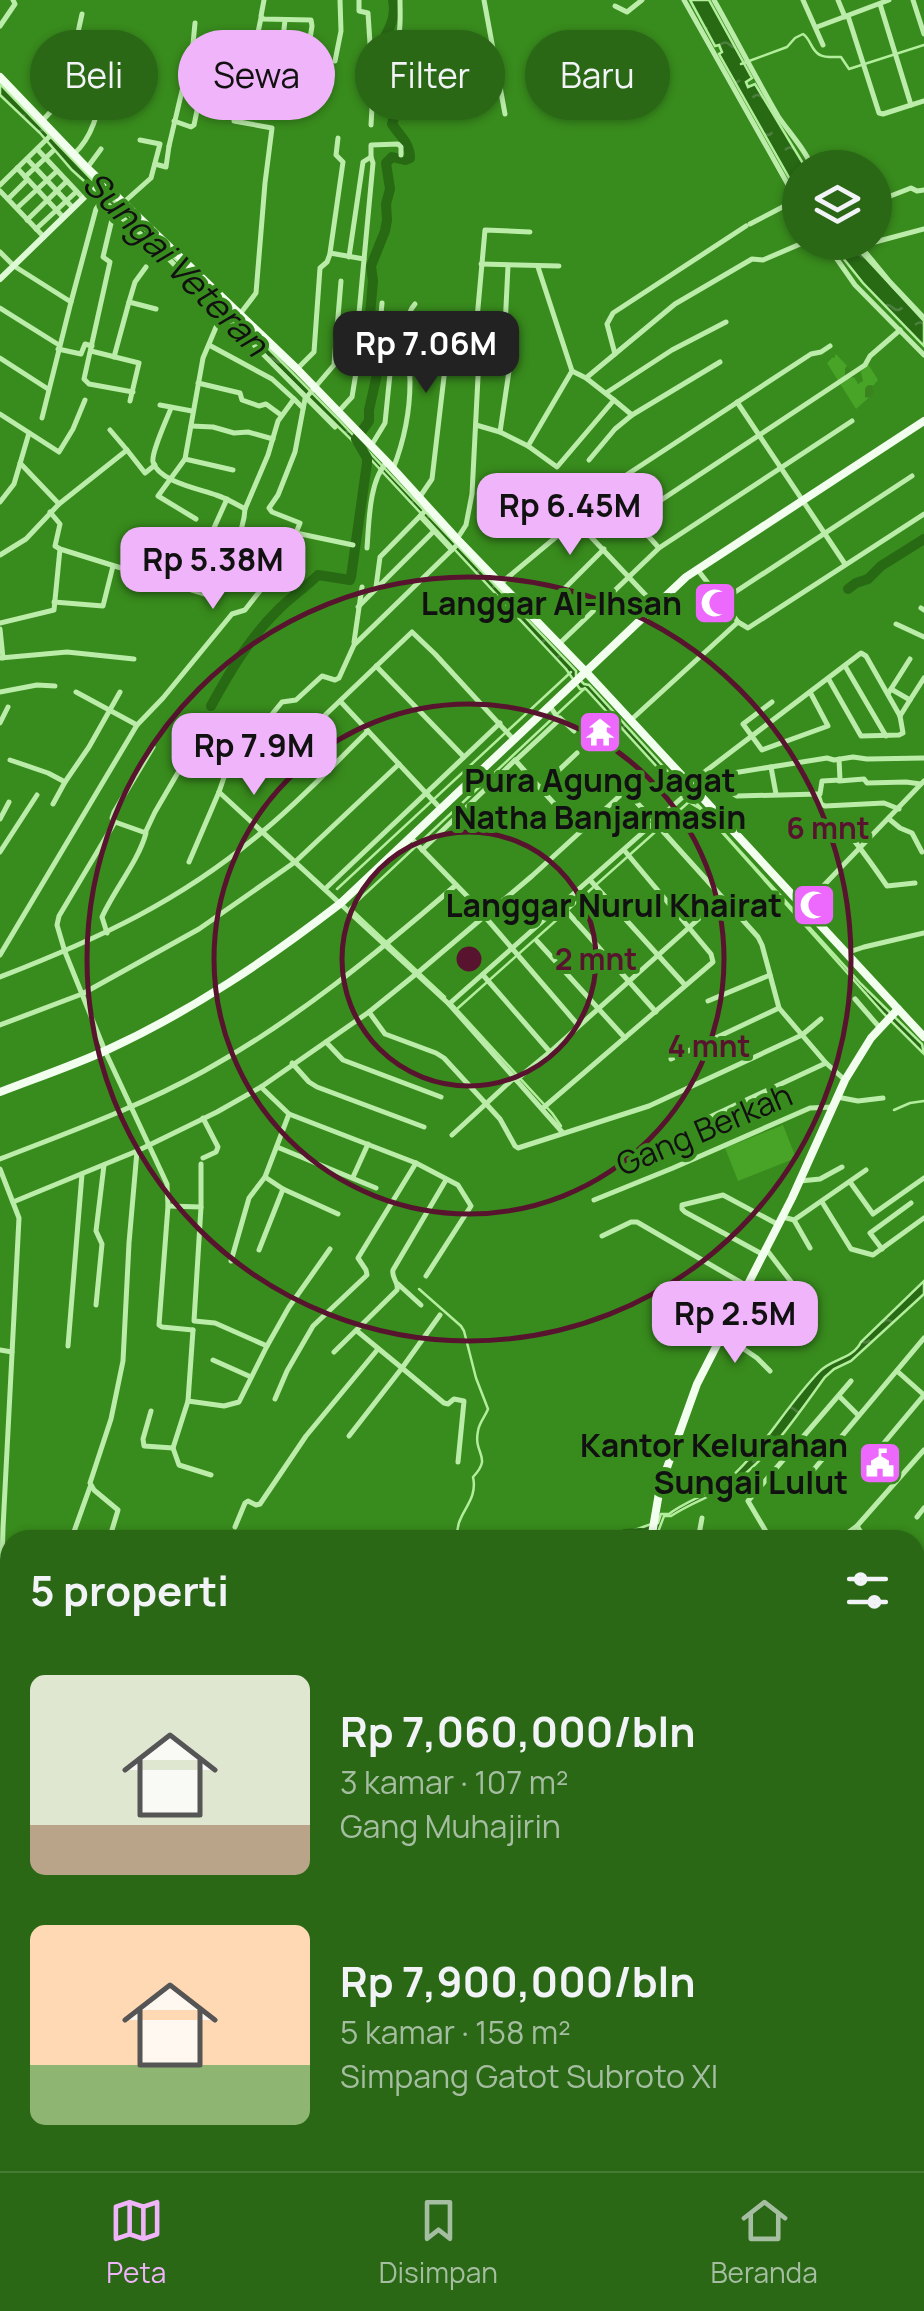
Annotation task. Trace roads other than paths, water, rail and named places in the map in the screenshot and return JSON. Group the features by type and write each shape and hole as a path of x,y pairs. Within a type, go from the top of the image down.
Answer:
{"main road":[{"path":"0,77 87,168 118,207 224,308 240,314 297,369 420,498 424,512 559,644 580,678 630,721 803,906 893,1015 924,1036"},
{"path":"0,1092 104,1051 210,996 279,951 417,844 434,801 489,776 512,738 556,713 580,678 697,569 924,420"},
{"path":"652,1530 664,1476 684,1418 722,1334 781,1221 845,1080 862,1050 893,1015"}],"street":[{"path":"0,26 16,4 14,0"},
{"path":"258,30 264,0"},
{"path":"335,61 341,31 340,0"},
{"path":"358,0 360,12 368,13 371,124"},
{"path":"484,0 489,30"},
{"path":"616,6 628,12 642,0"},
{"path":"684,0 782,175"},
{"path":"714,0 780,120 801,150"},
{"path":"803,0 823,45"},
{"path":"838,0 880,114 924,101"},
{"path":"817,28 889,0"},
{"path":"914,0 924,34"},
{"path":"876,3 911,105"},
{"path":"42,121 65,92 82,14"},
{"path":"261,18 309,19 311,30"},
{"path":"284,30 285,20"},
{"path":"155,164 166,166 195,23"},
{"path":"74,154 91,132 94,120"},
{"path":"174,121 191,127 195,120"},
{"path":"234,121 272,128 256,294 240,314"},
{"path":"44,237 0,188 52,134"},
{"path":"297,369 314,352 320,268 330,253 343,162 336,156 338,138"},
{"path":"140,140 169,146"},
{"path":"364,330 358,324 373,167 371,142 398,144 401,156"},
{"path":"133,392 85,382 110,262 104,256 118,207 150,180 160,144"},
{"path":"37,149 83,199"},
{"path":"8,199 53,150"},
{"path":"87,168 101,150"},
{"path":"349,257 363,162 372,158"},
{"path":"27,159 74,208"},
{"path":"17,168 64,218"},
{"path":"17,208 57,171"},
{"path":"27,220 67,182"},
{"path":"0,279 97,185"},
{"path":"892,195 911,188 924,190"},
{"path":"36,229 76,192"},
{"path":"42,418 96,210 106,194"},
{"path":"616,354 606,324 613,313 748,225 782,210"},
{"path":"892,237 924,229"},
{"path":"189,862 238,744 270,718 282,702 294,701 322,676 337,680 354,645 456,545 470,512 480,338 477,320 485,230 530,232"},
{"path":"0,252 14,266 71,302"},
{"path":"586,378 682,299 752,259 767,259 782,252"},
{"path":"330,253 364,260"},
{"path":"838,260 856,286 924,355"},
{"path":"872,260 924,318"},
{"path":"481,264 559,266"},
{"path":"500,432 509,372 505,327 508,266"},
{"path":"538,267 572,371 632,415"},
{"path":"114,358 135,282 146,268"},
{"path":"342,281 334,366 306,398 295,452 270,510 300,523 296,533 353,546"},
{"path":"129,302 156,309"},
{"path":"364,330 382,324 382,303"},
{"path":"367,548 372,501 404,435 410,383 408,313 415,304"},
{"path":"0,308 59,347 81,354 85,344 114,358 138,363 130,401"},
{"path":"196,518 159,494 185,459 198,383 224,308 335,428"},
{"path":"606,393 672,350 726,322"},
{"path":"338,412 352,396 364,330"},
{"path":"634,518 864,365 900,330"},
{"path":"209,345 272,379 303,408"},
{"path":"606,488 811,354 830,346"},
{"path":"420,498 432,479 447,351"},
{"path":"0,358 49,390"},
{"path":"589,460 614,429 632,415 720,362"},
{"path":"371,446 385,423 392,364"},
{"path":"528,446 572,371"},
{"path":"198,383 240,393 242,400 259,406 266,404 281,415"},
{"path":"50,512 59,522 55,546 60,549 212,594 234,550 281,415 294,399"},
{"path":"0,414 60,452 85,400"},
{"path":"476,425 528,446 557,467 614,400"},
{"path":"738,402 845,564"},
{"path":"160,405 192,410"},
{"path":"171,408 152,458 156,465 186,486 246,509"},
{"path":"559,644 659,548 852,421"},
{"path":"191,426 273,439"},
{"path":"110,430 145,473 156,465"},
{"path":"0,502 3,493 14,484 29,433"},
{"path":"0,556 26,539 59,504 127,450"},
{"path":"185,459 233,470"},
{"path":"20,462 59,504"},
{"path":"594,476 659,548"},
{"path":"722,601 912,476"},
{"path":"212,530 228,500"},
{"path":"560,504 654,605"},
{"path":"376,590 380,557 424,512 434,531 456,545"},
{"path":"697,569 738,622 748,628 924,514"},
{"path":"500,584 575,521"},
{"path":"358,607 434,531"},
{"path":"54,606 60,549"},
{"path":"561,592 604,549"},
{"path":"0,955 136,725 164,698 232,614 245,610 284,560"},
{"path":"113,566 103,606 54,606 0,626 2,658 67,652 134,659"},
{"path":"354,645 362,587"},
{"path":"630,721 738,622"},
{"path":"896,624 924,637"},
{"path":"252,785 412,632 512,738"},
{"path":"450,1003 487,980 752,736 828,678 845,666 860,654 865,654 889,692 903,733 859,735 828,678"},
{"path":"889,692 910,658"},
{"path":"376,666 464,757"},
{"path":"845,666 886,736"},
{"path":"900,716 924,678"},
{"path":"0,692 36,685 55,686"},
{"path":"76,692 136,725"},
{"path":"52,804 120,692"},
{"path":"772,702 743,724 764,750 829,724 810,692"},
{"path":"889,692 910,700"},
{"path":"340,702 434,801"},
{"path":"0,724 8,707"},
{"path":"574,731 556,713 515,760 489,776 417,844 578,1025"},
{"path":"324,888 434,801 464,757 502,725"},
{"path":"0,977 107,933 186,888 264,832 368,731"},
{"path":"146,833 112,818 153,747"},
{"path":"540,788 577,753"},
{"path":"820,794 738,796 722,778 827,758 924,758"},
{"path":"839,759 840,781"},
{"path":"10,760 65,782"},
{"path":"515,760 559,809"},
{"path":"107,933 102,917 112,894 183,764"},
{"path":"0,1026 82,994 198,929 295,862 399,764"},
{"path":"771,767 776,795"},
{"path":"899,808 884,803 825,806 821,804 822,781 864,778 867,783 922,783"},
{"path":"692,789 724,781"},
{"path":"803,906 922,783"},
{"path":"14,1202 137,1151 261,1087 369,1012 485,917 623,788 758,938 780,1008 826,1064 845,1080"},
{"path":"220,792 418,971 545,1107 563,1133"},
{"path":"0,852 37,795"},
{"path":"0,819 9,802"},
{"path":"889,819 912,833 922,852"},
{"path":"115,822 57,924 104,1051 167,1184 159,1325 193,1330"},
{"path":"839,822 867,855 886,886 914,884"},
{"path":"545,1107 713,959 627,854"},
{"path":"594,884 686,986"},
{"path":"0,1158 132,1107 204,1071 336,984 456,885"},
{"path":"452,1135 722,898"},
{"path":"565,909 656,1012"},
{"path":"846,954 864,946 924,933"},
{"path":"537,941 625,1038"},
{"path":"708,1001 770,975"},
{"path":"487,980 550,1052"},
{"path":"855,999 880,1028"},
{"path":"671,1059 780,1008"},
{"path":"369,1012 387,1036 439,1054 504,1124 516,1147 655,1104 802,1035 820,1019"},
{"path":"326,1042 344,1060 442,1097"},
{"path":"292,1064 317,1087 424,1127"},
{"path":"697,1123 826,1064"},
{"path":"261,1087 288,1114 416,1163 458,1185 471,1206 426,1276"},
{"name":"Gang Berkah","path":"594,1200 810,1108 883,1098"},
{"path":"231,1262 249,1198 265,1177 288,1114"},
{"path":"203,1118 218,1147 202,1161 188,1401 173,1448 179,1465 211,1474"},
{"path":"353,1178 368,1144"},
{"path":"277,1147 376,1188"},
{"path":"75,1530 111,1418 122,1361 137,1151"},
{"path":"275,1399 313,1326 367,1274 358,1258 416,1163"},
{"path":"96,1305 102,1244 96,1230 104,1165"},
{"path":"800,1181 820,1179 842,1167"},
{"path":"0,1168 19,1218 4,1530"},
{"path":"815,1312 765,1252 685,1212 682,1205 723,1195 781,1221 794,1220 866,1170"},
{"path":"68,1346 82,1174"},
{"path":"265,1177 338,1214"},
{"path":"850,1182 873,1214 924,1178"},
{"path":"420,1305 398,1284 392,1270 446,1180"},
{"path":"259,1250 283,1189"},
{"path":"822,1202 851,1249 872,1255 924,1218"},
{"path":"882,1248 870,1232 911,1203"},
{"path":"168,1206 201,1208"},
{"path":"794,1220 810,1248"},
{"path":"602,1236 637,1222 747,1286"},
{"path":"188,1401 224,1406 235,1405 242,1398 289,1307 330,1249"},
{"path":"334,1352 395,1292 398,1284"},
{"path":"349,1436 440,1315"},
{"path":"194,1321 215,1323 267,1346"},
{"path":"357,1330 444,1403 464,1401 458,1462"},
{"path":"722,1334 770,1371"},
{"path":"800,1486 924,1338"},
{"path":"235,1527 245,1503 260,1504 306,1436 378,1349"},
{"path":"0,1350 12,1352"},
{"path":"213,1360 252,1377"},
{"path":"868,1462 924,1395 897,1372"},
{"path":"765,1530 748,1501 851,1381"},
{"path":"839,1396 859,1415"},
{"path":"150,1411 144,1446 173,1448"},
{"path":"852,1530 924,1450"},
{"path":"91,1488 118,1510 112,1530"},
{"path":"917,1517 924,1508"},
{"path":"700,1530 702,1518"},
{"path":"857,1526 860,1530"}],"water":[{"path":"690,0 709,0 752,78 746,82 748,87 755,84 795,150 782,150 782,165 719,54 719,45 715,46"},
{"name":"Sungai Veteran","path":"0,84 30,115 30,120 35,120 336,417 576,671 576,676 589,685 861,984 922,1044 924,1054 702,810 689,802 586,689 580,689 566,669 362,450 72,170 0,95"},
{"path":"845,260 868,260 924,321 924,346"},
{"path":"924,1281 924,1294 851,1361 825,1377 759,1461 718,1492 671,1516 664,1516 659,1530 632,1530 658,1523 661,1514 669,1514 729,1479 819,1372 861,1342"}],"waterway":[{"path":"211,706 248,645 281,607 318,575 350,580 351,577 367,463 356,439 369,421 380,361 381,337 369,326 371,266 387,220 390,189 386,163 392,157 410,158 406,144 392,124 397,94 381,55 393,17 393,0"},
{"path":"741,64 787,47 803,34 817,53 841,57 849,69 924,45"},
{"path":"848,589 924,539"},
{"path":"337,889 571,672"},
{"path":"445,997 350,908 585,688"},
{"path":"458,1008 691,800"},
{"path":"451,1003 561,1126"},
{"path":"894,1110 924,1101"},
{"path":"419,1289 464,1331 488,1409 477,1439 482,1464 473,1477 472,1494 457,1530"}],"place":[{"name":"Langgar Al-Ihsan","path":"715,603"},
{"name":"Pura Agung Jagat Natha Banjarmasin","path":"600,732"},
{"name":"Langgar Nurul Khairat","path":"814,905"},
{"name":"Kantor Kelurahan Sungai Lulut","path":"880,1463"}]}
